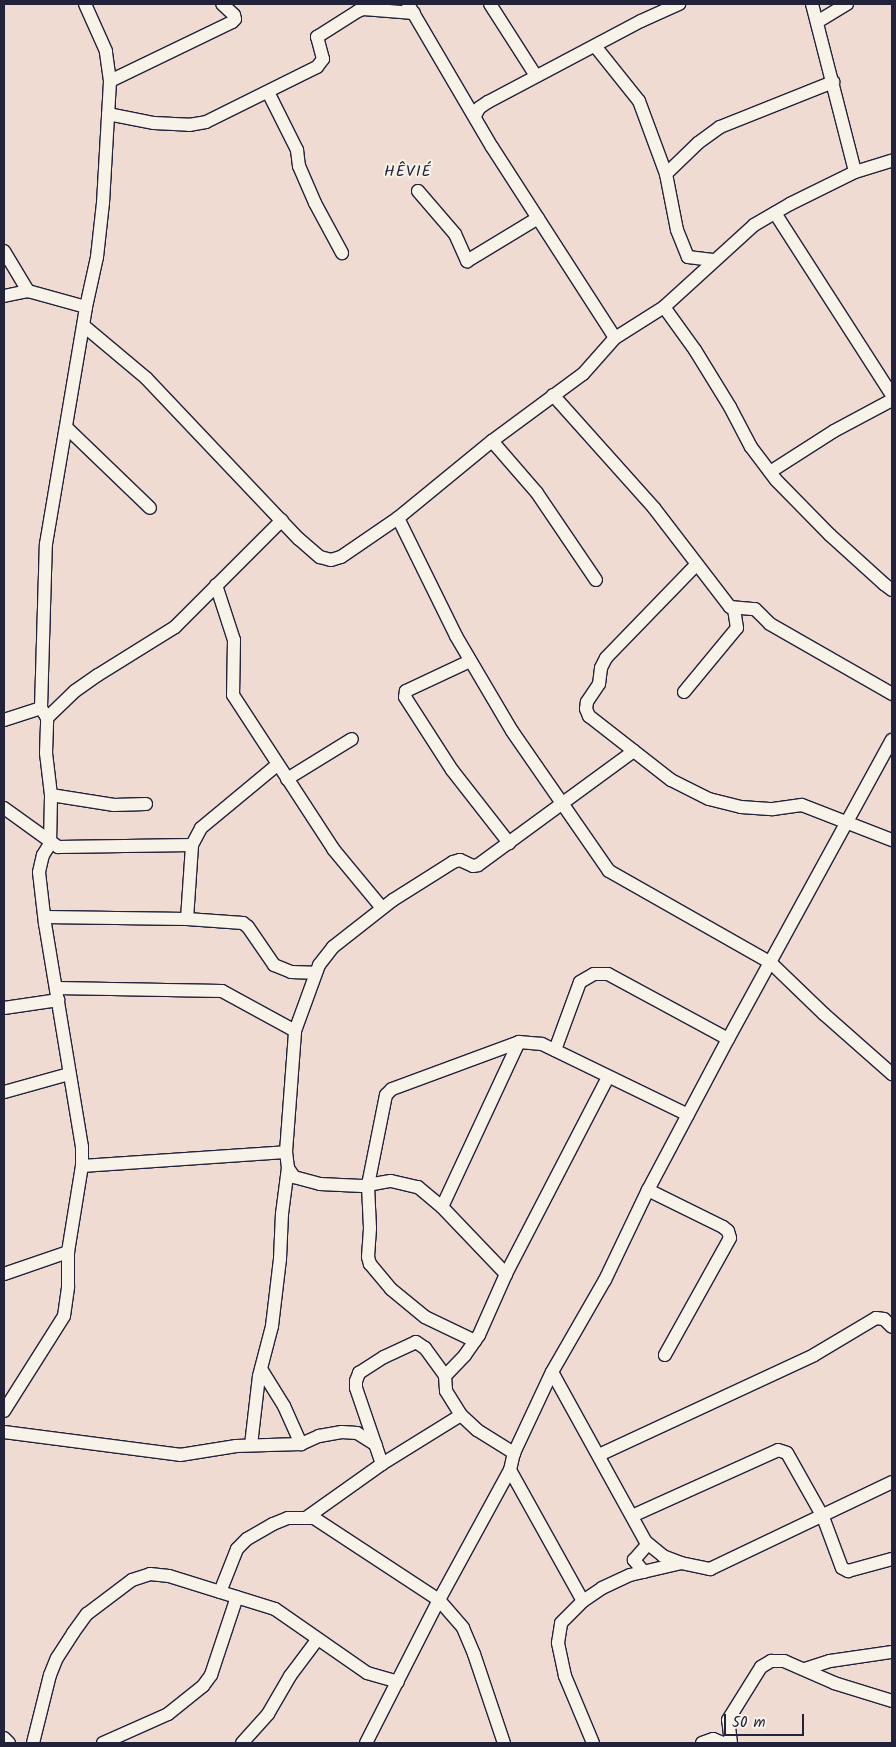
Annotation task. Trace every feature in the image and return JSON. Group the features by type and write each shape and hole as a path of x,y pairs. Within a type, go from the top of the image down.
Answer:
{"street":[{"path":"4,1411 64,1316 68,1286 68,1252 82,1166 82,1147 44,917 39,872 42,855 50,844 51,795 44,713 46,544 86,307 97,256 103,204 110,81 106,51 85,4"},
{"path":"110,81 232,22 235,19 234,14 222,4"},
{"path":"490,4 536,76"},
{"path":"475,116 479,108 488,102 641,20 679,4"},
{"path":"812,4 855,172"},
{"path":"817,22 847,4"},
{"path":"108,114 154,123 189,125 206,122 317,67 323,59 317,37 358,11 363,9 411,8 449,78 616,338"},
{"path":"595,46 635,94 666,174 678,230 688,257 714,260"},
{"path":"666,174 698,143 720,127 833,82"},
{"path":"268,92 297,150 299,166 315,203 342,253"},
{"path":"84,326 146,378 320,557 331,560 341,557 398,518 492,441 515,426 552,395 584,374 616,338 664,307 754,225 855,172 892,160"},
{"path":"418,191 455,234 467,261 538,218"},
{"path":"776,213 892,395"},
{"path":"4,251 28,291"},
{"path":"4,296 28,291 86,307"},
{"path":"664,307 705,366 750,448 770,472 830,535 892,590"},
{"path":"552,395 654,508 726,603 734,608 756,609 770,624 892,694"},
{"path":"770,472 834,431 892,400"},
{"path":"67,428 150,508"},
{"path":"492,441 537,493 596,580"},
{"path":"398,518 470,661 512,731 608,871 771,963 824,1014 891,1069"},
{"path":"4,720 44,713 98,675 175,626 282,520"},
{"path":"696,565 606,658 601,668 599,684 586,702 589,716 671,780 709,799 741,807 773,809 802,805 892,840"},
{"path":"216,585 234,640 232,691 277,765 334,850 382,908"},
{"path":"684,692 737,628 734,608"},
{"path":"470,661 406,691 405,697 452,770 509,843"},
{"path":"287,779 352,739"},
{"path":"366,1743 510,1470 514,1453 552,1372 605,1280 648,1190 728,1039 892,740"},
{"path":"251,1445 261,1369 272,1326 288,1168 286,1152 295,1032 314,973 333,947 382,908 453,862 460,860 473,866 478,865 634,751"},
{"path":"187,919 192,845 209,820 277,765"},
{"path":"51,795 114,805 146,804"},
{"path":"4,808 50,844 63,848 192,845"},
{"path":"44,917 187,919 243,923 248,927 274,965 291,972 314,973"},
{"path":"555,1050 580,982 594,974 608,974 728,1039"},
{"path":"4,1008 57,994 222,991 295,1032"},
{"path":"475,1341 425,1317 391,1289 370,1264 368,1257 370,1228 368,1185 386,1095 392,1089 519,1042 542,1044 688,1115"},
{"path":"442,1207 519,1042"},
{"path":"4,1092 69,1074"},
{"path":"445,1376 475,1341 506,1274 608,1077"},
{"path":"82,1166 286,1152"},
{"path":"288,1168 294,1177 304,1181 368,1185 391,1181 418,1187 442,1207 506,1274"},
{"path":"648,1190 724,1227 728,1231 730,1238 665,1355"},
{"path":"4,1274 68,1252"},
{"path":"599,1455 814,1356 876,1318 884,1319 892,1327"},
{"path":"382,1464 356,1388 359,1373 384,1357 416,1342 425,1348 445,1376 446,1391 461,1415 476,1430 514,1453"},
{"path":"261,1369 284,1406 301,1444"},
{"path":"552,1372 648,1544 663,1556 682,1563 710,1569 823,1517 892,1482"},
{"path":"306,1518 382,1464 461,1415"},
{"path":"4,1432 180,1455 251,1445 301,1444 319,1436 350,1432 357,1433 376,1445"},
{"path":"632,1516 778,1450 787,1453 823,1517 842,1568 848,1571 892,1559"},
{"path":"510,1470 583,1601"},
{"path":"220,1592 237,1549 247,1539 288,1518 314,1518 440,1600 463,1628 474,1654 504,1743"},
{"path":"644,1572 634,1560 648,1544"},
{"path":"593,1743 565,1676 558,1643 561,1623 583,1601 602,1588 630,1575 682,1563"},
{"path":"33,1743 50,1675 58,1658 87,1614 132,1580 150,1574 168,1576 275,1609 290,1617 317,1640 367,1673 398,1682"},
{"path":"104,1743 168,1714 203,1686 212,1675 237,1597"},
{"path":"242,1743 268,1714 290,1676 317,1640"},
{"path":"805,1669 830,1661 892,1652"},
{"path":"731,1743 728,1720 761,1667 771,1661 784,1661 834,1683 892,1701"},
{"path":"4,1738 9,1743"},
{"path":"702,1743 713,1739 723,1743"}],"district":[{"name":"HÊVIÉ","path":"408,172"}]}
